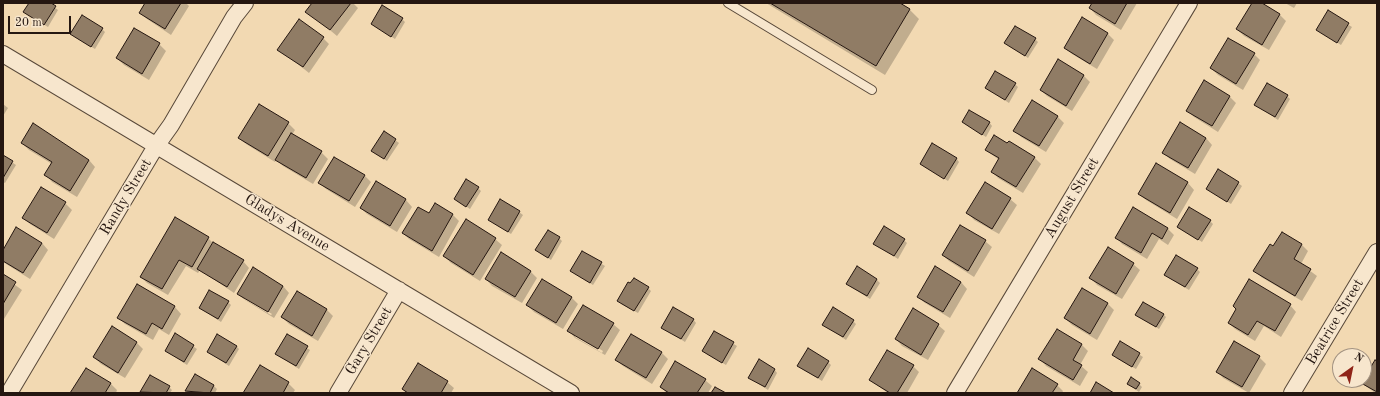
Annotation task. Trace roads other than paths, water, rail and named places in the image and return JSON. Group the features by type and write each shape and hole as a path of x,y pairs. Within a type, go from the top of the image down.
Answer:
{"street":[{"name":"Randy Street","path":"9,393 156,146 171,125 234,17 245,3"},
{"name":"August Street","path":"955,393 1189,3"},
{"name":"Gladys Avenue","path":"3,54 571,393"},
{"name":"Beatrice Street","path":"1292,393 1377,252"},
{"name":"Gary Street","path":"338,393 399,290"}],"lane":[{"path":"728,3 872,90"}]}
